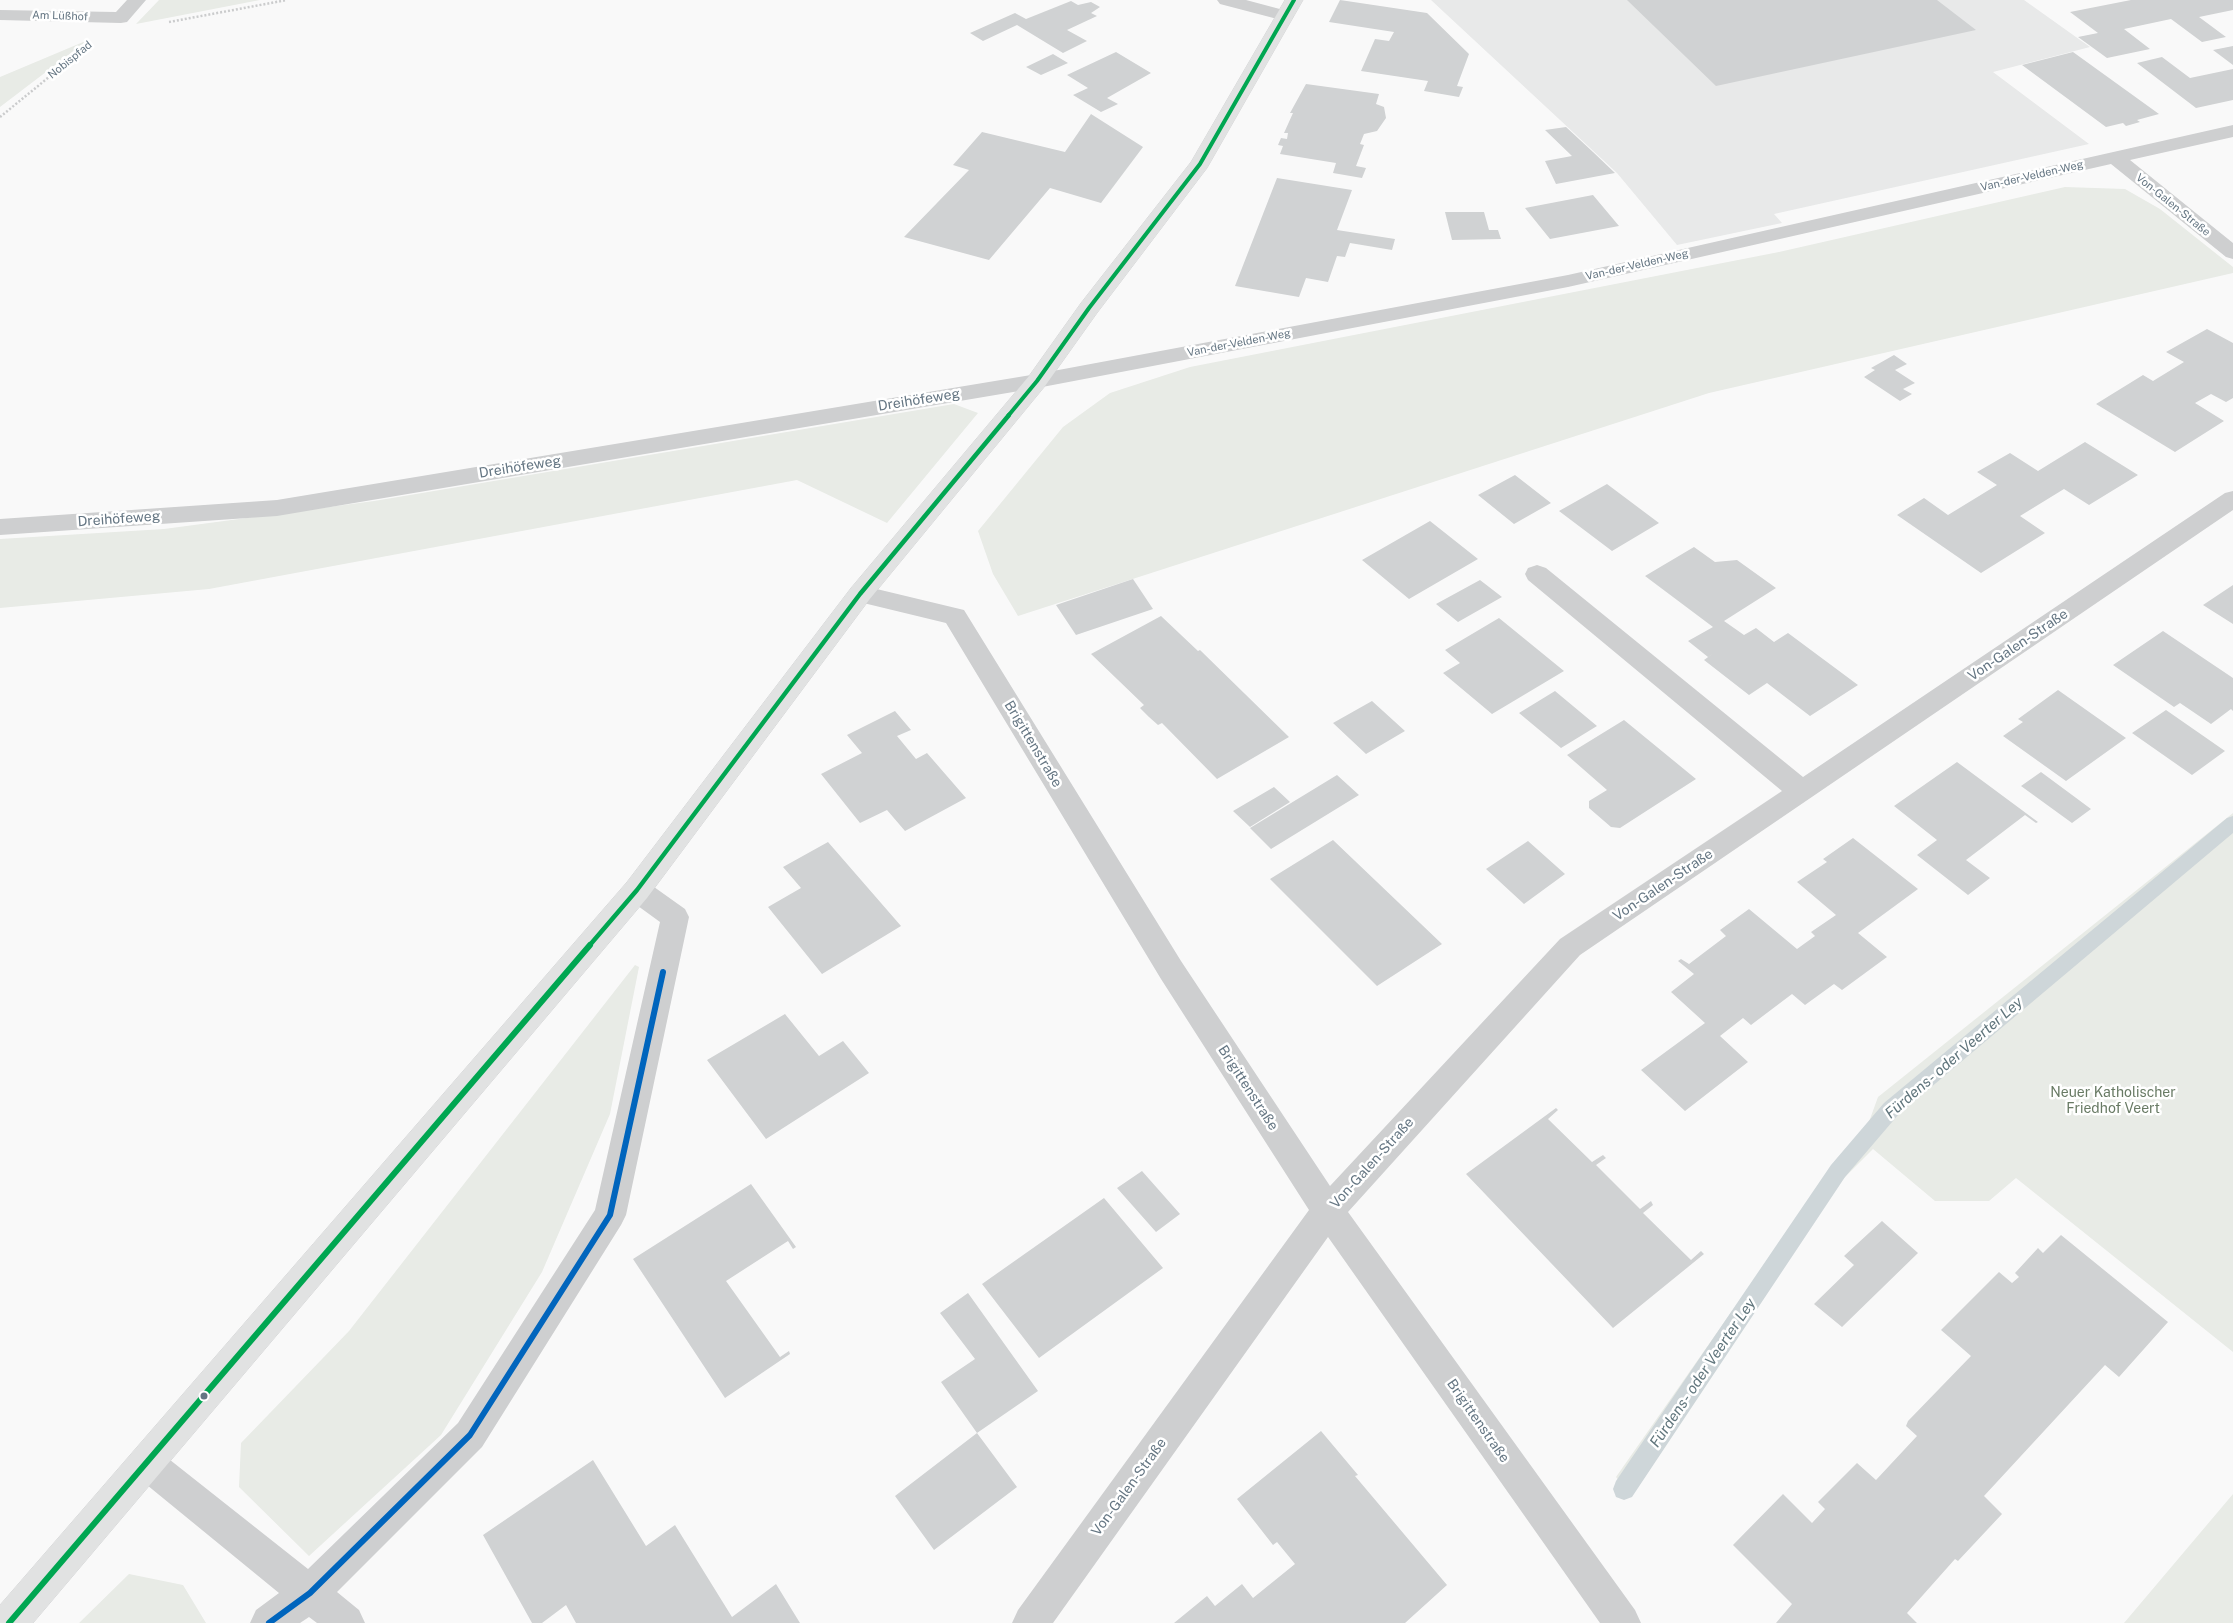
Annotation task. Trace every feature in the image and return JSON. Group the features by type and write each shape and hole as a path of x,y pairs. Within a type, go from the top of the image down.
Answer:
{"street":[{"path":"121,18 137,0"},
{"path":"9,1623 148,1464 223,1372 637,890 860,594 1037,381 1089,308 1200,164 1290,8 1226,0"},
{"name":"Am Lüßhof","path":"0,15 121,18"},
{"name":"Van-der-Velden-Weg","path":"1037,381 1568,281 2233,132"},
{"name":"Von-Galen-Straße","path":"2114,158 2233,253"},
{"name":"Dreihöfeweg","path":"0,527 277,508 1037,381"},
{"name":"Von-Galen-Straße","path":"1031,1623 1328,1211 1570,946 1802,792 2233,499"},
{"path":"1537,574 1802,792"},
{"name":"Brigittenstraße","path":"860,594 955,616 1171,970 1328,1211 1622,1623"},
{"path":"269,1623 310,1593 470,1435 610,1215 675,917 637,890"},
{"path":"148,1464 346,1623"}],"path":[{"path":"121,18 130,29 286,0"},
{"name":"Nobispfad","path":"0,117 121,18"}],"shaded area":[{"path":"1431,0 2024,0 2090,47 1993,72 2089,144 1774,214 1782,223 1677,245 1617,173"}],"green space":[{"path":"159,0 260,0 136,24"},
{"path":"88,40 0,107 0,77"},
{"path":"2065,187 2125,189 2160,209 2233,267 2233,273 1709,393 1018,616 993,574 978,531 1063,427 1110,393 1190,367 1779,252"},
{"path":"954,404 978,413 887,523 797,480 209,589 0,608 0,539 164,529 374,501"},
{"name":"Neuer Katholischer Friedhof Veert","path":"2233,813 2233,1352 2016,1178 1989,1201 1935,1201 1873,1149 1840,1182 1629,1493 1616,1477 1832,1168 1862,1141 1878,1097"},
{"path":"635,965 639,967 610,1114 542,1272 441,1435 309,1556 239,1487 241,1443 349,1331"},
{"path":"2233,1494 2233,1623 2124,1623"},
{"path":"129,1574 183,1585 206,1623 79,1623"}],"building":[{"path":"1340,0 1427,13 1469,54 1457,86 1463,87 1459,97 1424,91 1428,81 1361,71 1375,39 1389,41 1394,32 1329,22"},
{"path":"1627,0 1937,0 1976,30 1716,86"},
{"path":"2131,0 2233,0 2233,10 2199,17 2226,37 2202,42 2171,19 2124,29 2150,49 2107,58 2078,37 2098,33 2070,12"},
{"path":"1071,1 1078,5 1091,2 1100,7 1091,13 1097,16 1067,30 1087,41 1063,53 1017,25 983,41 970,33 1015,13 1026,19"},
{"path":"2233,46 2233,65 2213,50"},
{"path":"1116,52 1151,73 1107,98 1118,104 1101,112 1073,95 1088,88 1067,75"},
{"path":"2073,52 2159,114 2137,120 2140,122 2126,126 2123,123 2106,127 2022,65"},
{"path":"1053,54 1068,63 1041,75 1026,67"},
{"path":"2162,57 2190,78 2233,69 2233,100 2196,108 2137,63"},
{"path":"1306,84 1379,94 1376,104 1384,107 1386,118 1377,131 1364,134 1360,144 1364,145 1356,166 1366,168 1362,178 1333,173 1336,163 1280,154 1283,146 1278,145 1281,138 1287,139 1288,133 1284,133 1293,113 1290,113"},
{"path":"1091,114 1143,147 1101,203 1050,188 989,260 904,237 969,170 953,165 982,132 1065,152"},
{"path":"1566,127 1615,173 1556,184 1545,161 1572,156 1545,130"},
{"path":"1277,178 1352,190 1337,230 1395,239 1392,250 1350,243 1345,257 1337,256 1328,282 1306,278 1299,297 1235,286"},
{"path":"1593,195 1619,226 1550,239 1525,208"},
{"path":"1445,212 1484,212 1489,230 1498,230 1501,239 1452,240"},
{"path":"2207,329 2233,343 2233,398 2226,402 2211,394 2195,403 2224,421 2175,452 2096,404 2143,375 2153,381 2184,362 2166,352"},
{"path":"1894,355 1907,364 1895,370 1915,383 1903,389 1912,394 1900,401 1864,377 1875,370 1871,368"},
{"path":"2085,442 2138,475 2089,505 2064,489 2020,516 2045,533 1981,573 1897,515 1924,498 1948,515 1997,485 1977,472 2010,453 2038,471"},
{"path":"1515,475 1551,503 1514,524 1478,495"},
{"path":"1607,484 1659,523 1612,551 1559,511"},
{"path":"1430,521 1478,559 1409,599 1362,560"},
{"path":"1694,547 1715,562 1737,560 1776,588 1724,621 1744,635 1756,628 1774,642 1788,633 1858,685 1810,716 1767,683 1749,695 1704,660 1715,652 1708,657 1688,641 1713,627 1645,576"},
{"path":"1133,579 1153,609 1076,635 1056,605"},
{"path":"1480,580 1502,597 1458,622 1436,604"},
{"path":"2233,585 2233,624 2203,605"},
{"path":"1161,616 1198,651 1200,650 1289,737 1217,779 1162,723 1158,725 1149,717 1140,708 1144,705 1091,654"},
{"path":"1499,618 1564,671 1492,714 1443,673 1460,663 1445,650"},
{"path":"2163,631 2233,678 2233,711 2231,709 2211,724 2180,703 2174,707 2113,665"},
{"path":"2058,690 2126,738 2066,781 2003,736 2023,722 2018,719"},
{"path":"1555,691 1597,726 1561,748 1519,713"},
{"path":"1372,701 1405,731 1366,754 1333,723"},
{"path":"2166,710 2225,751 2192,775 2132,733"},
{"path":"895,711 911,730 897,736 916,759 927,753 966,798 905,831 887,810 860,823 821,774 862,753 847,735"},
{"path":"1624,720 1696,779 1620,828 1611,827 1589,808 1589,801 1607,790 1567,755"},
{"path":"1957,762 2038,822 2036,823 2025,815 1966,860 1990,878 1968,895 1917,855 1937,840 1894,806"},
{"path":"2041,772 2091,809 2072,823 2021,786"},
{"path":"1337,775 1359,795 1271,849 1250,828"},
{"path":"1274,787 1290,802 1250,827 1233,811"},
{"path":"1853,838 1918,889 1858,933 1887,957 1842,990 1834,984 1805,1005 1792,994 1751,1025 1743,1018 1720,1036 1748,1062 1685,1111 1641,1070 1705,1023 1671,992 1694,974 1678,961 1681,959 1689,964 1726,936 1720,930 1749,909 1797,949 1815,936 1811,932 1836,915 1797,882 1827,862 1823,859"},
{"path":"1333,840 1442,944 1377,986 1270,879"},
{"path":"1528,841 1565,874 1524,904 1486,869"},
{"path":"828,842 901,926 822,974 768,907 801,888 783,867"},
{"path":"785,1014 819,1056 843,1041 869,1073 766,1139 707,1060"},
{"path":"1556,1108 1558,1110 1548,1119 1592,1162 1603,1155 1606,1158 1596,1165 1640,1209 1651,1201 1653,1205 1643,1213 1691,1260 1701,1251 1704,1254 1613,1328 1466,1174"},
{"path":"1142,1171 1180,1214 1156,1232 1117,1188"},
{"path":"751,1184 796,1247 793,1249 788,1241 726,1281 780,1357 789,1351 790,1354 725,1398 633,1259"},
{"path":"1104,1198 1163,1268 1039,1358 982,1284"},
{"path":"1882,1221 1918,1253 1842,1327 1814,1304 1854,1265 1844,1256"},
{"path":"2061,1235 2168,1322 2119,1377 2105,1365 1984,1496 2002,1514 1958,1561 1955,1559 1907,1613 1917,1623 1776,1623 1792,1604 1733,1545 1783,1494 1812,1523 1825,1509 1818,1502 1857,1463 1876,1480 1917,1436 1906,1426 1908,1421 1971,1356 1941,1330 1999,1272 2012,1283 2019,1277 2015,1273 2038,1248 2043,1253"},
{"path":"968,1293 1038,1391 977,1433 941,1382 975,1359 940,1313"},
{"path":"1321,1431 1358,1475 1355,1476 1447,1585 1405,1623 1174,1623 1207,1596 1215,1606 1242,1584 1253,1598 1295,1564 1277,1542 1273,1545 1237,1499"},
{"path":"977,1433 1017,1487 934,1550 895,1496"},
{"path":"593,1460 646,1546 675,1525 732,1617 776,1584 800,1623 576,1623 566,1605 542,1623 532,1623 483,1535"}],"waterway":[{"name":"Fürdens- oder Veerter Ley","path":"1624,1489 1838,1171 1891,1109 2233,823"}],"transit line":[{"path":"9,1623 637,890 860,594 1037,381 1089,308 1200,164 1294,0"},
{"path":"269,1623 310,1593 470,1435 610,1215 663,972"}]}
